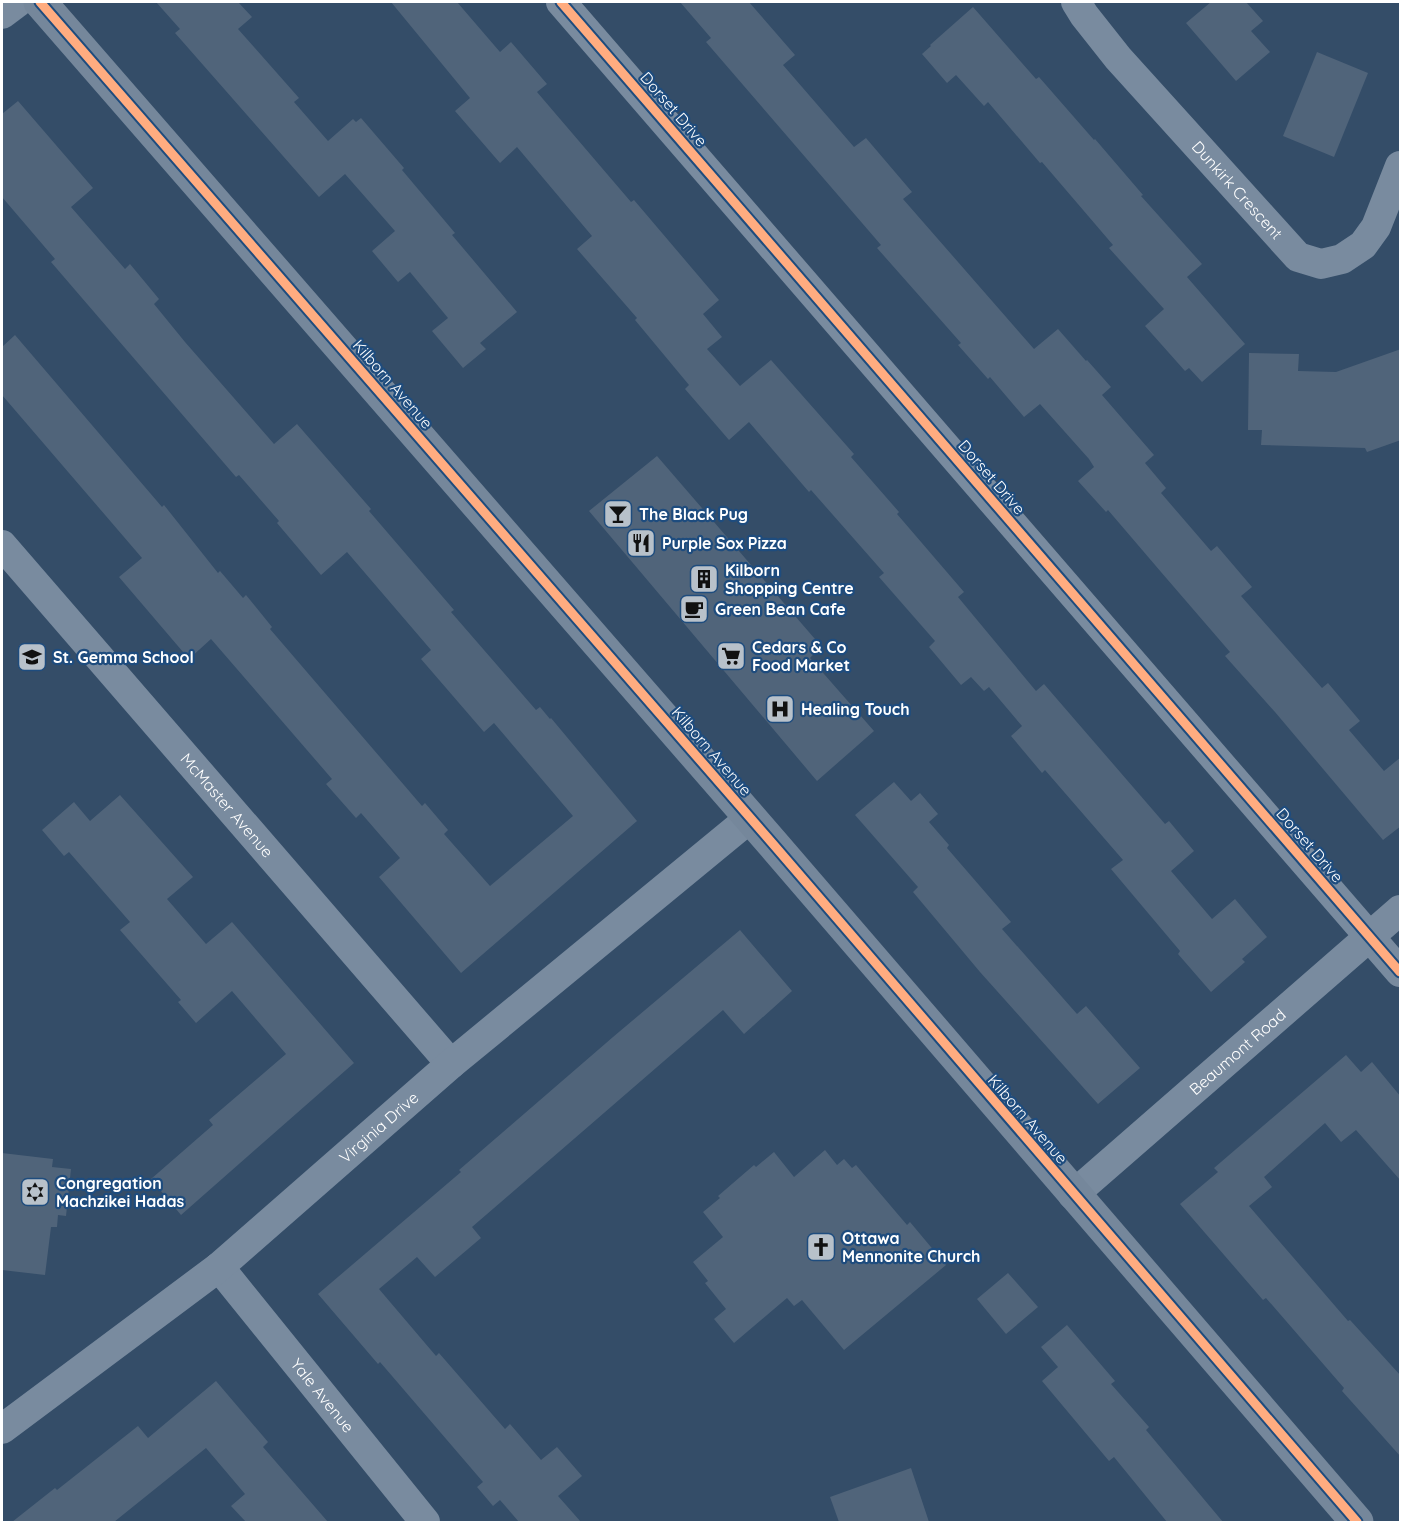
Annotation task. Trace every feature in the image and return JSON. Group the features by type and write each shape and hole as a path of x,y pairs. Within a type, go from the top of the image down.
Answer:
{"street":[{"path":"2,15 18,2"},
{"name":"Kilborn Avenue","path":"40,2 750,818 1357,1522"},
{"name":"Dorset Drive","path":"561,2 1401,972"},
{"name":"Dunkirk Crescent","path":"1076,2 1118,58 1298,256 1321,264 1342,259 1363,245 1376,227 1401,166"},
{"name":"McMaster Avenue","path":"2,545 451,1064"},
{"name":"Virginia Drive","path":"2,1429 219,1267 451,1064 750,818"},
{"name":"Beaumont Road","path":"1073,1195 1401,910"},
{"name":"Yale Avenue","path":"219,1267 425,1522"}],"building":[{"path":"156,2 238,2 252,17 238,29 299,98 294,102 328,141 353,119 356,122 361,118 455,233 452,235 517,312 480,343 486,349 463,368 432,331 448,318 410,272 398,282 372,251 395,231 345,174 319,197 175,33 180,29"},
{"path":"391,2 457,2 500,52 511,42 547,84 537,92 631,202 634,200 719,300 703,314 722,337 707,349 740,386 771,360 854,454 851,457 964,592 958,597 1036,691 1044,684 1165,824 1169,821 1194,851 1171,871 1212,919 1235,899 1267,937 1242,959 1245,962 1211,992 1178,954 1180,951 1111,869 1123,860 1045,770 1042,773 1011,736 1022,726 989,687 984,691 971,677 961,685 929,647 935,641 879,577 884,573 811,490 809,492 749,422 729,440 685,389 689,385 635,320 637,318 577,249 592,236 517,147 500,163 455,111 470,98"},
{"path":"680,2 749,2 795,55 783,65 854,147 866,138 912,192 903,199 1034,349 1058,329 1111,387 1102,395 1154,455 1145,463 1166,488 1161,493 1211,551 1217,546 1252,587 1241,596 1322,688 1328,683 1360,721 1349,730 1384,771 1401,757 1401,826 1383,840 1225,656 1230,652 1108,510 1106,512 1078,481 1094,467 1089,459 1040,404 1024,417 990,377 988,379 958,345 961,343 877,248 881,245 706,42 711,38"},
{"path":"1211,2 1246,2 1263,21 1251,31 1270,52 1236,81 1186,23"},
{"path":"973,7 1036,79 1039,77 1095,139 1143,195 1141,196 1202,264 1187,277 1245,344 1202,382 1189,368 1185,371 1145,326 1164,309 1109,248 1113,245 988,102 984,106 956,75 947,83 922,54"},
{"path":"1317,52 1368,73 1334,157 1283,136"},
{"path":"18,101 93,188 71,207 125,269 130,264 159,299 154,304 185,342 274,444 297,424 454,610 451,612 536,710 540,707 551,718 637,821 461,973 379,877 400,858 361,813 356,818 326,784 332,779 211,639 189,659 119,577 142,558 2,395 2,347 15,335 162,507 164,505 218,573 220,571 243,598 246,595 272,627 270,629 422,806 425,803 448,830 444,834 490,886 573,816 494,723 484,732 421,659 431,650 347,552 321,575 277,523 279,521 239,475 236,477 51,262 55,259 2,197 2,114"},
{"path":"1401,349 1401,440 1367,452 1365,448 1261,445 1262,430 1248,430 1249,353 1299,354 1298,371 1336,372"},
{"name":"Kilborn Shopping Centre","path":"657,456 821,646 810,658 874,731 817,781 589,511"},
{"path":"894,782 911,801 920,793 938,814 929,822 949,845 947,848 1011,922 1002,929 1077,1014 1086,1006 1140,1068 1098,1104 980,972 913,892 918,887 855,815"},
{"path":"120,795 193,877 167,899 206,944 232,922 354,1063 181,1215 151,1179 213,1125 209,1120 286,1054 232,991 196,1023 178,1002 181,1000 120,930 130,922 69,852 64,856 42,830 74,802 90,821"},
{"path":"740,930 792,991 744,1034 723,1010 472,1227 481,1238 435,1277 417,1257 379,1289 436,1356 439,1353 505,1429 510,1424 541,1460 557,1447 582,1476 558,1496 581,1522 519,1522 500,1500 493,1506 477,1487 483,1482 318,1294 461,1172 459,1170 613,1037"},
{"path":"1346,1055 1361,1072 1372,1062 1401,1097 1401,1181 1356,1130 1341,1142 1325,1123 1264,1177 1272,1187 1249,1206 1348,1321 1350,1320 1401,1376 1401,1457 1342,1391 1344,1388 1266,1298 1263,1300 1180,1204 1218,1172 1214,1168"},
{"name":"Ottawa Mennonite Church","path":"825,1150 837,1165 844,1159 852,1168 856,1165 907,1225 910,1222 946,1265 844,1350 802,1300 794,1306 787,1298 734,1343 714,1319 726,1309 705,1283 708,1281 693,1262 723,1237 703,1212 754,1165 756,1167 774,1152 794,1177"},
{"name":"Congregation Machzikei Hadas","path":"2,1153 53,1159 52,1167 71,1169 66,1216 58,1215 57,1227 51,1227 45,1275 2,1270"},
{"path":"1008,1273 1038,1307 1006,1334 977,1299"},
{"path":"1067,1325 1115,1381 1111,1384 1149,1427 1146,1430 1223,1522 1167,1522 1114,1457 1109,1461 1042,1381 1058,1367 1041,1347"},
{"path":"216,1381 268,1442 263,1447 328,1522 246,1522 231,1506 245,1494 206,1448 114,1522 12,1522 55,1488 57,1490 138,1426 148,1438"},
{"path":"911,1468 929,1522 839,1522 830,1497"}],"cycle path":[{"path":"40,2 773,844 1357,1522"},
{"path":"561,2 1400,972"}],"place":[{"name":"The Black Pug","path":"618,514"},
{"name":"Purple Sox Pizza","path":"641,543"},
{"name":"Kilborn Shopping Centre","path":"704,579"},
{"name":"Green Bean Cafe","path":"694,609"},
{"name":"Cedars & Co Food Market","path":"731,656"},
{"name":"St. Gemma School","path":"32,657"},
{"name":"Healing Touch","path":"780,709"},
{"name":"Congregation Machzikei Hadas","path":"35,1192"},
{"name":"Ottawa Mennonite Church","path":"821,1247"}]}
